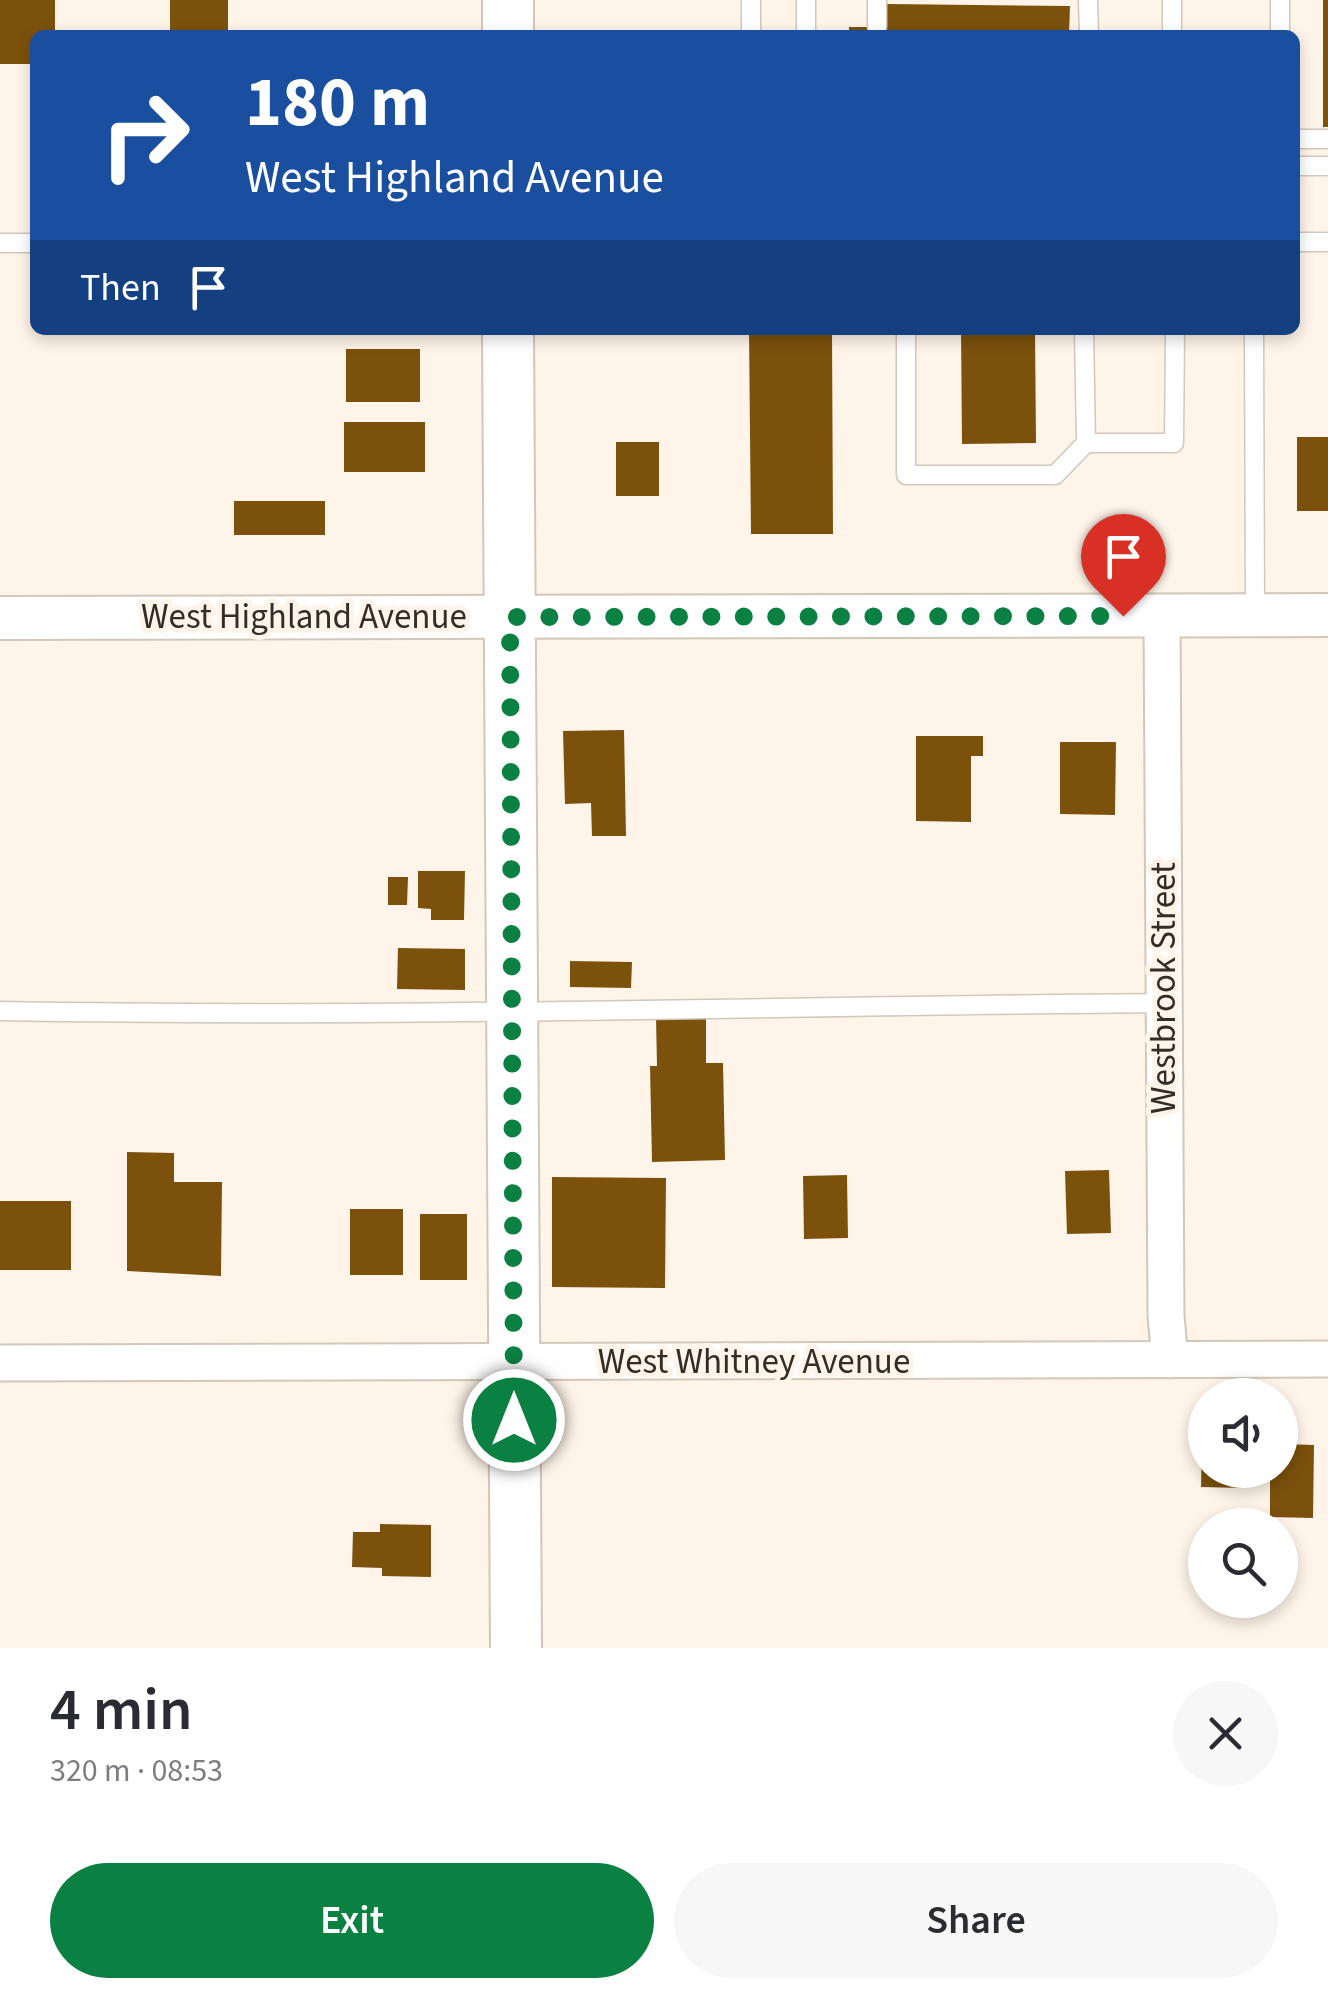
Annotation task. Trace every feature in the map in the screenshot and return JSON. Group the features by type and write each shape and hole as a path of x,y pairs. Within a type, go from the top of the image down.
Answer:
{"main road":[{"path":"508,0 508,30"},
{"path":"508,335 516,1648"}],"street":[{"name":"West Highland Avenue","path":"0,618 1328,615"},
{"name":"Westbrook Street","path":"1162,616 1170,1360"},
{"name":"West Whitney Avenue","path":"0,1363 1328,1359"}],"lane":[{"path":"751,0 751,30"},
{"path":"806,0 806,30"},
{"path":"877,0 877,27"},
{"path":"1088,0 1088,30"},
{"path":"1172,0 1172,30"},
{"path":"1280,0 1280,30"},
{"path":"1300,138 1328,138"},
{"path":"1300,166 1328,166"},
{"path":"1300,242 1328,242"},
{"path":"0,243 30,243"},
{"path":"906,335 906,475 1056,475 1086,443 1084,335"},
{"path":"1086,443 1174,443 1174,335"},
{"path":"1254,335 1255,615"},
{"path":"0,1011 512,1014 713,1006 1164,1002"}],"building":[{"path":"0,0 55,0 55,30 30,30 30,64 0,64"},
{"path":"170,0 228,0 228,30 170,30"},
{"path":"1323,0 1328,0 1328,127 1323,127"},
{"path":"887,4 1070,6 1069,30 849,30 887,27"},
{"path":"749,335 832,335 833,534 751,534"},
{"path":"961,335 1035,335 1036,443 962,444"},
{"path":"346,349 420,349 420,402 346,402"},
{"path":"344,422 425,422 425,472 344,472"},
{"path":"1297,437 1328,437 1328,511 1297,511"},
{"path":"616,442 659,442 659,496 616,496"},
{"path":"234,501 325,501 325,535 234,535"},
{"path":"624,730 626,836 592,836 591,803 565,804 563,731"},
{"path":"916,736 983,736 983,756 971,756 971,822 916,821"},
{"path":"1060,742 1116,742 1115,815 1060,814"},
{"path":"418,871 465,871 464,920 431,920 431,909 418,908"},
{"path":"388,877 408,877 407,905 388,905"},
{"path":"398,948 465,949 465,990 397,989"},
{"path":"570,961 632,962 631,988 570,987"},
{"path":"706,1015 706,1063 723,1063 725,1160 652,1162 650,1066 657,1066 656,1017"},
{"path":"127,1152 174,1153 174,1182 222,1182 221,1276 127,1271"},
{"path":"1109,1170 1111,1233 1067,1234 1065,1171"},
{"path":"847,1175 848,1238 804,1239 803,1176"},
{"path":"552,1177 666,1178 665,1288 552,1287"},
{"path":"0,1201 71,1201 71,1270 0,1270"},
{"path":"350,1209 403,1209 403,1275 350,1275"},
{"path":"420,1214 467,1214 467,1280 420,1280"},
{"path":"1298,1445 1314,1445 1313,1518 1298,1518 1298,1508 1270,1508 1270,1488 1298,1488"},
{"path":"380,1524 431,1525 431,1577 382,1576 382,1568 352,1567 353,1532 380,1532"}],"route":[{"path":"514,1420 510,617 1123,616"}]}
